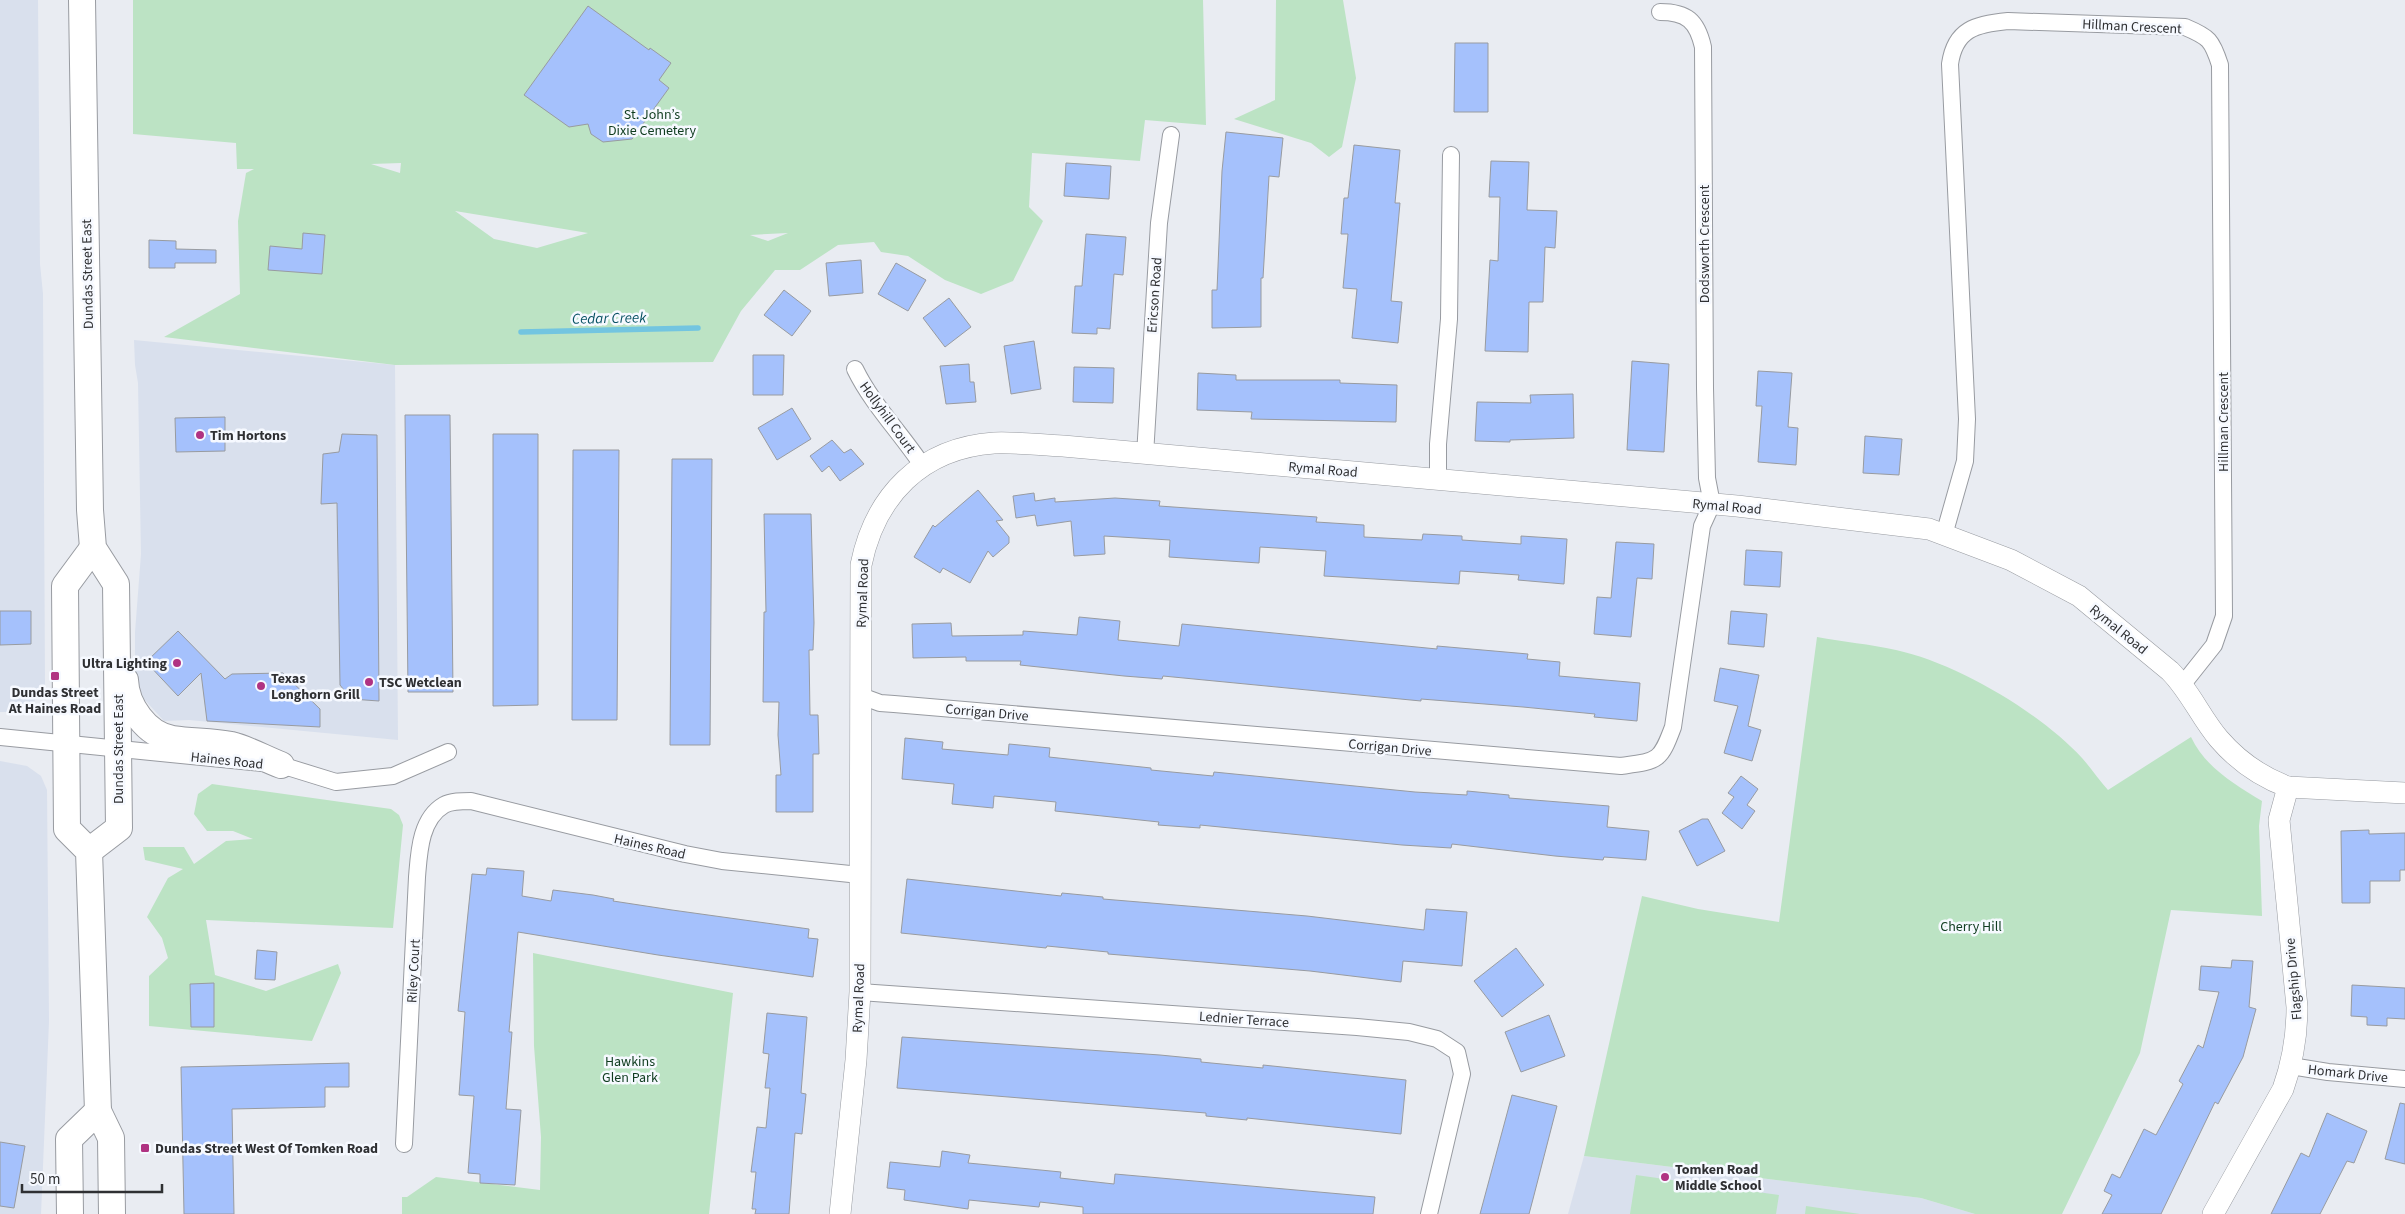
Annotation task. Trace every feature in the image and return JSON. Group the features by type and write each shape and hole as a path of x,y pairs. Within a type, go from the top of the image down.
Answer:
{"main road":[{"name":"Dundas Street East","path":"82,0 90,510 93,548 116,584 118,642 119,828 89,851"},
{"path":"93,548 65,586 67,829 89,851 98,1111 111,1138 112,1214"},
{"path":"118,642 123,651 125,689 131,705 138,716 156,732 170,739 231,745 281,765"},
{"path":"70,1214 69,1139 98,1111"}],"street":[{"name":"Dodsworth Crescent","path":"1660,12 1679,12 1688,18 1700,35 1703,47 1705,388 1708,478 1712,504"},
{"name":"Hillman Crescent","path":"1944,535 1965,461 1967,419 1950,64 1952,50 1964,33 1981,24 2008,21 2185,26 2202,34 2213,44 2220,65 2224,616 2214,645 2183,684"},
{"name":"Ericson Road","path":"1144,455 1159,223 1171,135"},
{"path":"1438,479 1438,444 1449,319 1451,155"},
{"name":"Hollyhill Court","path":"855,369 867,393 908,444 922,465"},
{"name":"Rymal Road","path":"840,1214 856,1060 860,992 861,565 866,540 876,516 890,495 922,465 951,451 993,443 1062,446 1144,455 1712,504 1929,529 2011,560 2079,596 2183,684 2219,739 2245,765 2274,782 2288,787 2405,793"},
{"name":"Corrigan Drive","path":"861,696 894,704 1554,761 1621,766 1652,762 1664,753 1673,727 1702,526 1712,504"},
{"name":"Haines Road","path":"0,736 281,765 336,782 373,780 394,776 448,752"},
{"name":"Flagship Drive","path":"2213,1214 2283,1088 2291,1066 2297,1036 2297,1007 2279,820 2288,787"},
{"name":"Haines Road","path":"444,805 471,801 661,850 722,861 860,875"},
{"name":"Riley Court","path":"404,1144 417,877 421,839 433,816 444,805"},
{"name":"Lednier Terrace","path":"860,992 1357,1027 1409,1032 1437,1039 1457,1052 1462,1074 1429,1214"},
{"name":"Homark Drive","path":"2291,1066 2328,1072 2405,1079"}],"shaded area":[{"path":"0,0 38,0 40,264 43,294 45,684 38,697 29,707 9,712 0,712"},
{"path":"134,340 395,365 398,740 189,720 164,721 143,698 135,674 135,632 141,554 138,383"},
{"path":"0,761 27,766 41,776 47,790 49,1021 41,1214 0,1214"},
{"name":"Tomken Road Middle School","path":"1584,1156 1921,1198 1975,1214 1568,1214"}],"green space":[{"name":"St. John’s Dixie Cemetery","path":"133,0 1203,0 1206,125 1145,120 1140,161 1032,153 1029,207 1043,221 1013,281 981,294 945,280 908,256 881,252 874,242 838,245 800,270 775,270 741,311 713,362 395,365 164,337 240,294 238,221 246,173 254,169 237,169 236,143 133,134","holes":["401,163 400,173 371,164","455,211 588,233 537,248 494,239","788,233 768,241 750,235"]},
{"path":"1276,0 1343,0 1356,78 1342,147 1329,157 1311,143 1234,119 1275,100"},
{"name":"Cherry Hill","path":"1817,637 1876,646 1919,656 1970,678 2021,707 2044,724 2082,758 2108,790 2191,737 2197,748 2212,766 2262,801 2259,826 2262,916 2171,910 2140,1053 2062,1214 1975,1214 1921,1198 1584,1156 1642,896 1698,909 1779,922"},
{"path":"212,784 391,809 399,815 403,825 393,928 206,920 215,975 266,991 338,964 341,973 312,1041 149,1026 149,976 168,958 162,938 147,917 168,878 183,869 145,860 143,847 184,847 194,864 226,841 253,839 233,831 207,831 194,814 198,794"},
{"name":"Hawkins Glen Park","path":"533,953 733,993 709,1214 402,1214 402,1197 407,1197 436,1177 540,1190 541,1137 534,1046"},
{"path":"1636,1175 1779,1195 1776,1214 1630,1214"},
{"path":"1806,1206 1860,1214 1805,1214"}],"building":[{"path":"588,6 649,50 650,48 671,63 659,80 669,88 632,139 603,142 591,134 588,124 569,127 524,95"},
{"path":"1455,43 1488,43 1488,112 1454,112"},
{"path":"1226,132 1283,138 1279,177 1269,176 1263,278 1261,278 1261,327 1212,328 1212,290 1217,290 1222,171"},
{"path":"1354,145 1400,150 1395,203 1400,203 1391,301 1402,302 1398,343 1352,338 1357,289 1343,288 1348,234 1341,234 1344,198 1348,198"},
{"path":"1491,161 1529,162 1527,210 1557,211 1555,248 1545,247 1543,302 1529,302 1528,352 1485,351 1490,260 1498,261 1500,197 1489,197"},
{"path":"1066,163 1111,166 1109,199 1064,196"},
{"path":"303,233 325,235 322,274 268,270 270,246 302,249"},
{"path":"1086,234 1126,237 1123,275 1114,274 1110,329 1097,328 1097,334 1072,333 1075,286 1082,286"},
{"path":"149,240 176,241 176,249 216,250 216,263 175,263 175,268 149,268"},
{"path":"861,260 863,293 829,296 826,263"},
{"path":"896,263 926,280 908,311 878,294"},
{"path":"784,290 811,311 792,336 764,315"},
{"path":"949,298 971,327 945,347 923,318"},
{"path":"1034,341 1041,389 1011,394 1004,346"},
{"path":"753,355 784,355 783,395 753,395"},
{"path":"1632,361 1669,364 1664,452 1627,450"},
{"path":"969,364 970,382 974,382 976,402 946,404 940,366"},
{"path":"1074,367 1114,368 1113,403 1073,402"},
{"path":"1758,371 1792,373 1788,427 1798,428 1796,465 1758,462 1762,406 1756,406"},
{"path":"1198,373 1236,375 1236,380 1340,380 1340,383 1397,385 1396,422 1251,419 1252,412 1197,410"},
{"path":"1573,394 1574,438 1510,440 1510,442 1475,441 1477,402 1531,403 1530,395"},
{"path":"792,408 811,439 777,460 758,428"},
{"path":"405,415 450,415 453,692 408,692"},
{"name":"Tim Hortons","path":"225,417 225,451 176,452 175,418"},
{"path":"342,434 377,435 379,701 351,699 340,685 337,503 321,504 323,454 339,452"},
{"path":"493,434 538,434 538,705 493,706"},
{"path":"1865,436 1902,439 1899,475 1863,473"},
{"path":"832,440 844,453 851,449 864,464 840,481 829,466 822,472 810,456"},
{"path":"573,450 619,450 617,720 572,720"},
{"path":"672,459 712,459 710,745 670,745"},
{"path":"978,490 1003,520 996,521 1009,537 1009,543 993,557 988,551 970,583 943,568 940,573 914,557 933,525 935,527"},
{"path":"1034,493 1035,501 1055,498 1055,502 1115,498 1160,501 1159,506 1317,517 1316,522 1364,525 1364,537 1422,540 1423,534 1462,536 1462,540 1521,544 1521,536 1567,539 1564,584 1518,580 1519,575 1460,571 1459,584 1324,576 1326,551 1260,547 1259,563 1169,557 1170,540 1104,536 1105,554 1074,556 1071,521 1037,526 1035,515 1016,518 1013,496"},
{"path":"764,514 811,514 814,623 813,650 809,650 810,715 818,715 819,754 813,754 813,812 776,812 776,775 781,775 778,735 779,702 763,702 764,612 766,612"},
{"path":"1616,542 1654,544 1652,579 1637,578 1631,637 1594,634 1597,597 1611,598"},
{"path":"1746,550 1782,552 1780,587 1744,585"},
{"path":"0,611 31,611 31,644 0,645"},
{"path":"1731,611 1767,614 1764,647 1728,644"},
{"path":"1079,617 1120,621 1118,640 1179,646 1182,624 1437,649 1437,646 1528,654 1527,659 1560,662 1559,676 1640,683 1637,721 1594,717 1595,714 1523,707 1421,699 1421,701 1163,676 1162,679 1124,676 1020,665 1021,661 966,661 966,657 913,658 912,624 951,623 952,636 1023,635 1023,631 1077,635"},
{"path":"178,631 225,679 232,674 283,673 320,709 320,727 207,721 201,673 178,696 146,662"},
{"path":"1720,668 1759,675 1748,726 1761,730 1752,761 1724,753 1738,706 1714,701"},
{"path":"905,738 943,742 942,749 1008,755 1009,744 1050,748 1049,757 1213,776 1214,772 1415,792 1467,795 1467,791 1509,795 1509,798 1609,806 1607,827 1649,831 1646,860 1604,857 1603,860 1452,844 1451,848 1402,845 1200,825 1200,828 1158,825 1159,822 1055,811 1056,802 994,796 993,808 952,804 954,784 902,779"},
{"path":"1741,776 1758,789 1747,805 1755,811 1742,829 1722,813 1734,797 1728,793"},
{"path":"1702,819 1708,819 1725,851 1697,866 1679,831"},
{"path":"2369,830 2369,834 2405,833 2405,870 2400,870 2400,881 2370,881 2370,903 2342,903 2341,831"},
{"path":"487,868 524,871 522,896 551,901 553,890 593,895 614,899 613,901 672,910 809,929 808,938 818,939 813,977 658,955 518,932 509,1032 512,1032 506,1109 521,1110 515,1185 480,1183 480,1174 468,1173 474,1096 459,1095 465,1012 458,1011 472,874 486,875"},
{"path":"907,879 1061,896 1062,893 1103,897 1103,899 1307,916 1424,930 1426,909 1467,912 1462,966 1403,961 1401,982 1310,971 1108,954 1108,952 1047,946 1046,948 901,933"},
{"path":"1516,948 1544,985 1502,1017 1474,981"},
{"path":"257,950 277,952 275,980 255,979"},
{"path":"2232,960 2253,961 2249,1007 2256,1009 2243,1057 2218,1104 2215,1102 2161,1214 2102,1214 2112,1195 2104,1191 2112,1174 2120,1178 2144,1129 2156,1135 2183,1084 2179,1081 2198,1045 2203,1048 2219,992 2199,990 2201,966 2231,968"},
{"path":"214,983 214,1027 191,1027 190,984"},
{"path":"2352,985 2405,988 2405,1019 2387,1018 2387,1026 2367,1025 2367,1017 2351,1016"},
{"path":"767,1013 807,1017 801,1093 806,1094 802,1134 795,1133 789,1214 755,1214 756,1209 752,1209 756,1172 751,1172 757,1127 766,1128 770,1088 765,1088 769,1054 763,1053"},
{"path":"1549,1015 1565,1056 1521,1072 1505,1032"},
{"path":"902,1037 1160,1055 1201,1059 1201,1062 1263,1068 1263,1065 1406,1080 1401,1134 1247,1118 1247,1120 1206,1116 1206,1113 897,1088"},
{"path":"349,1063 349,1087 325,1087 325,1107 232,1109 234,1214 184,1214 181,1067"},
{"path":"1512,1095 1557,1106 1529,1214 1480,1214"},
{"path":"2400,1103 2405,1104 2405,1164 2385,1159"},
{"path":"2327,1113 2367,1131 2354,1163 2347,1161 2320,1214 2271,1214 2301,1153 2309,1157"},
{"path":"0,1142 25,1146 14,1208 0,1206"},
{"path":"942,1151 970,1155 968,1163 1061,1172 1060,1178 1114,1184 1115,1174 1375,1197 1373,1214 1083,1214 1083,1207 1040,1202 1039,1207 969,1200 968,1209 904,1200 905,1190 887,1188 890,1162 940,1167"}],"waterway":[{"name":"Cedar Creek","path":"521,332 698,328"}],"place":[{"name":"Tim Hortons","path":"200,435"},
{"name":"Ultra Lighting","path":"177,663"},
{"name":"Dundas Street At Haines Road","path":"55,676"},
{"name":"TSC Wetclean","path":"369,682"},
{"name":"Texas Longhorn Grill","path":"261,686"},
{"name":"Dundas Street West Of Tomken Road","path":"145,1148"},
{"name":"Tomken Road Middle School","path":"1665,1177"}]}
